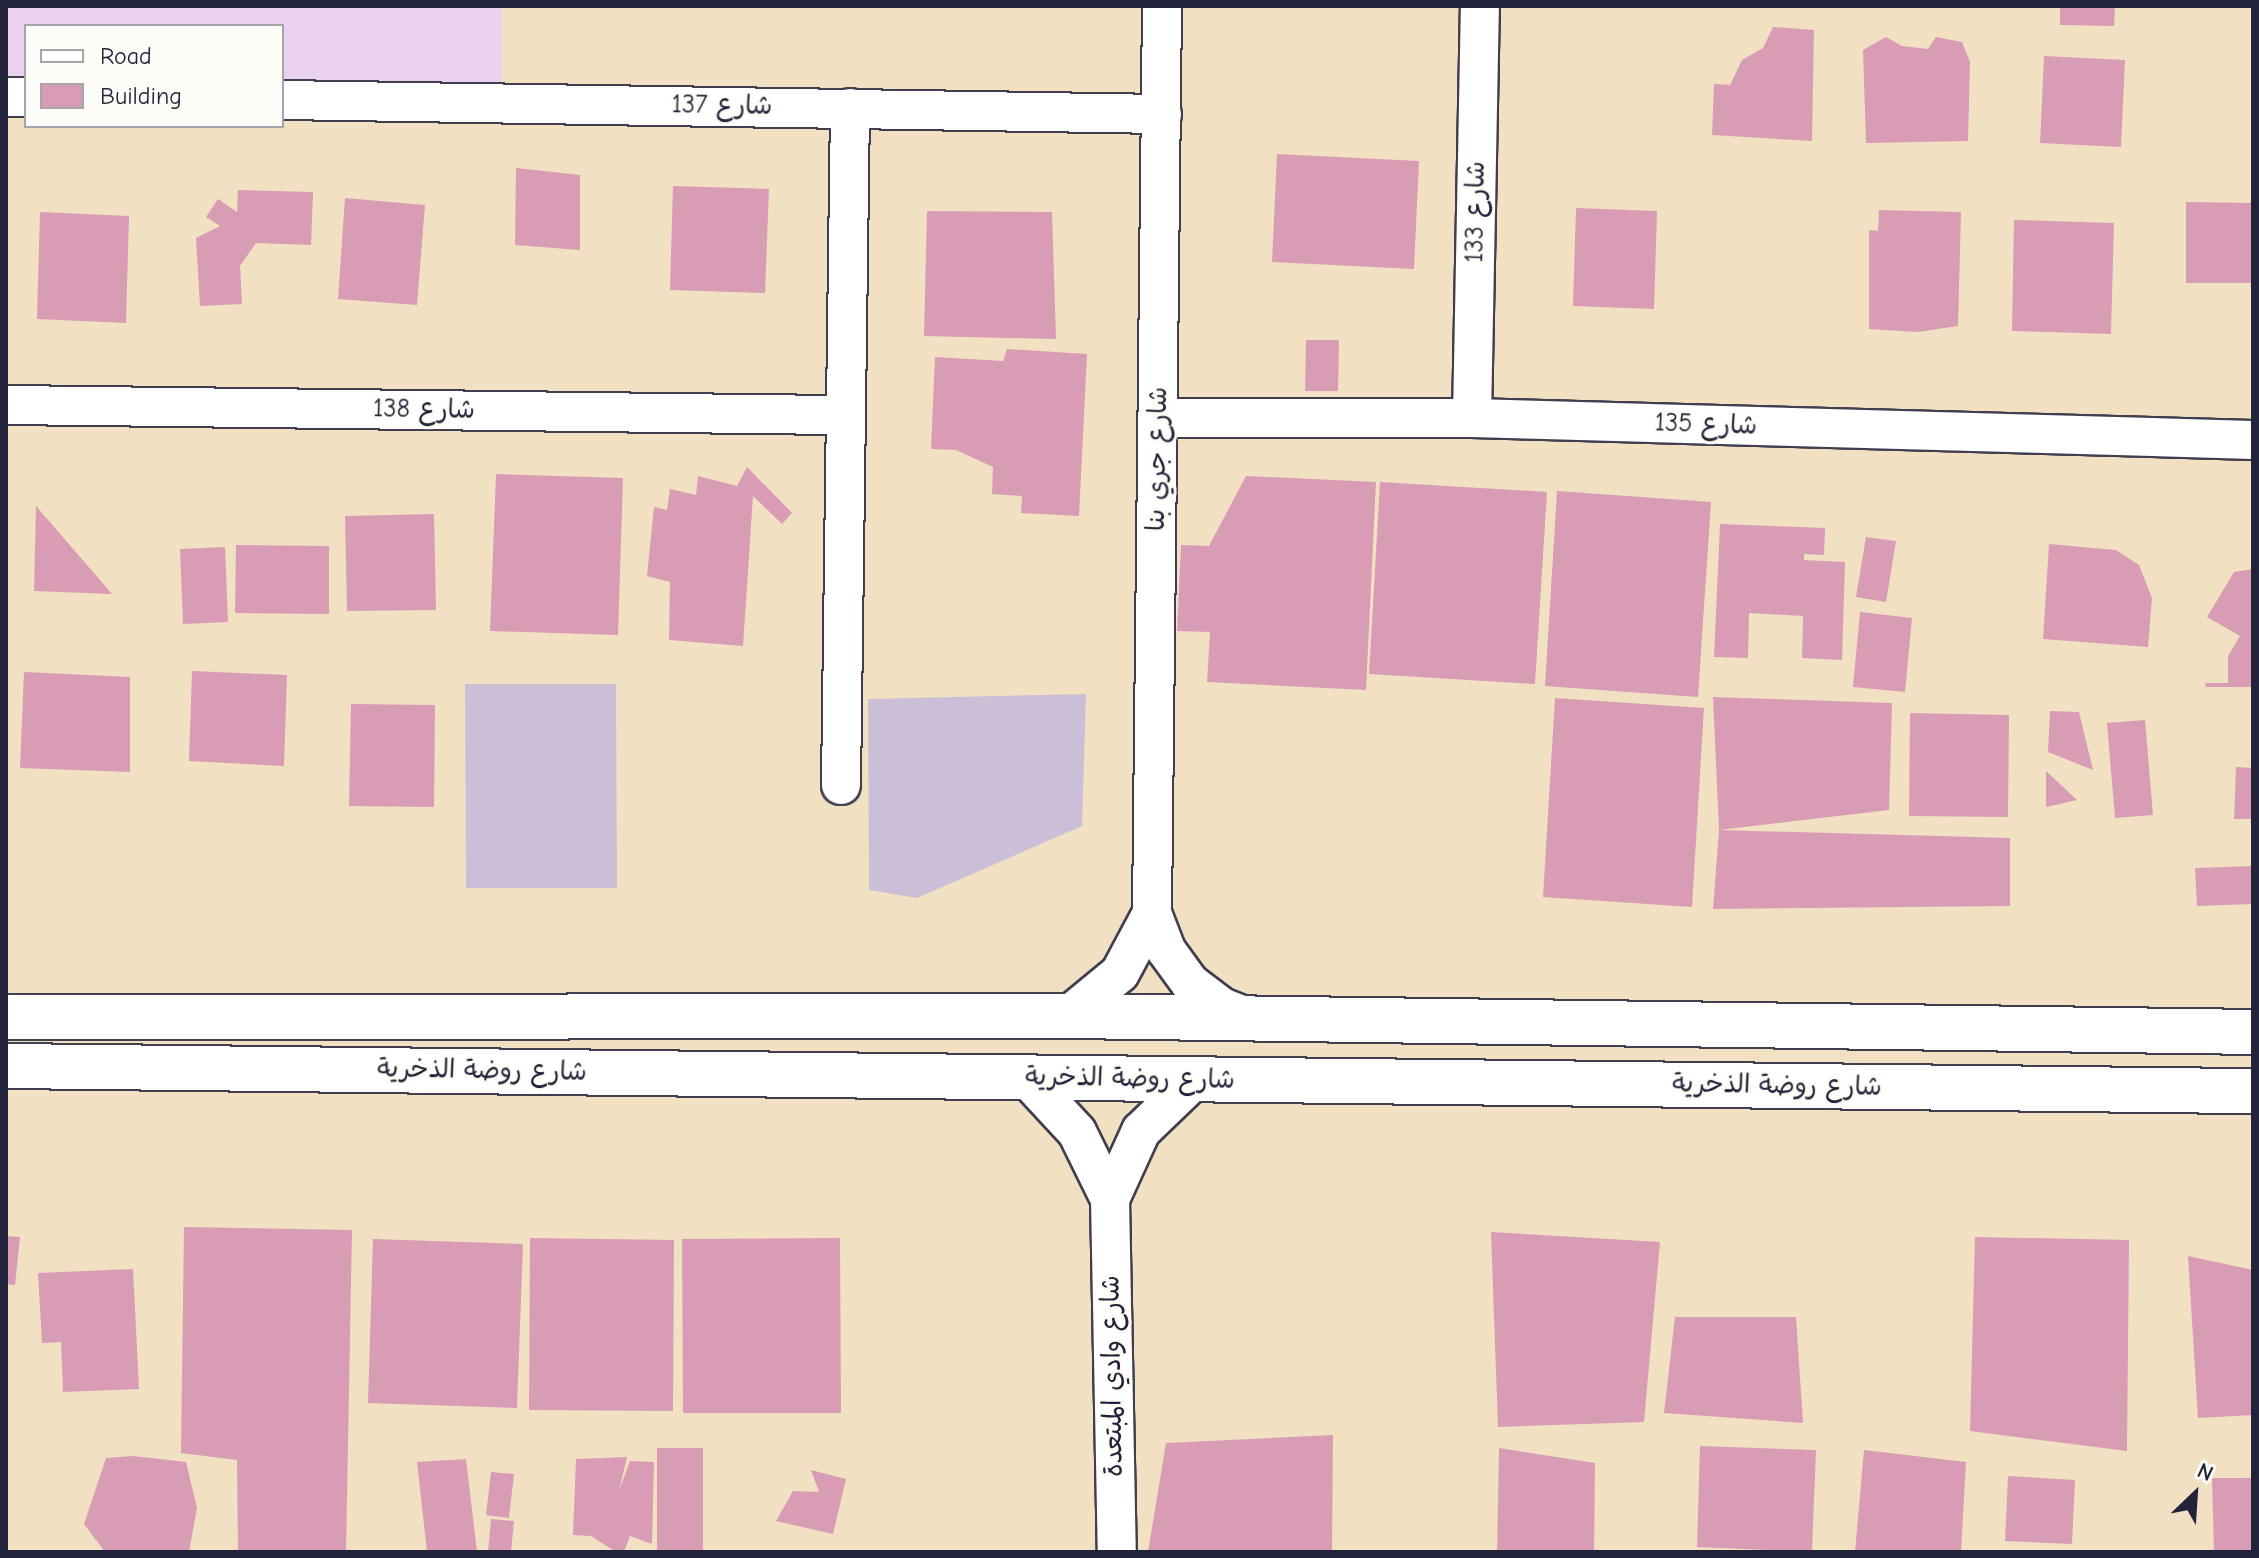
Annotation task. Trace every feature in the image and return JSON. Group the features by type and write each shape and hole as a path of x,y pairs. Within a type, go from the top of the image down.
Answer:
{"street":[{"name":"شارع جري بنا","path":"1162,6 1152,913 1166,950 1190,983 1222,1007 1260,1021"},
{"name":"شارع 133","path":"1472,418 1480,6"},
{"name":"شارع 137","path":"284,100 1162,114"},
{"path":"841,785 842,415 850,108"},
{"name":"شارع 138","path":"6,405 842,415"},
{"name":"شارع 135","path":"1158,418 1472,418 2253,440"},
{"name":"شارع جري بنا","path":"1068,1016 1120,973 1152,913"},
{"name":"شارع روضة الذخرية","path":"6,1017 1068,1016 1260,1021 2253,1032"},
{"name":"شارع روضة الذخرية","path":"6,1066 2253,1091"},
{"name":"شارع وادي المبتعدة","path":"1026,1077 1077,1132 1110,1199 1117,1552"},
{"name":"شارع وادي المبتعدة","path":"1110,1199 1141,1131 1195,1079"}],"shaded area":[{"path":"6,6 502,6 502,85 284,83 284,24 24,24 24,81 6,81"},
{"path":"465,684 616,684 617,888 466,888"},
{"path":"1086,694 1082,826 917,898 869,890 868,699"}],"building":[{"path":"2060,6 2115,6 2114,26 2060,25"},
{"path":"1773,27 1814,30 1812,141 1712,135 1714,84 1730,85 1742,60 1763,48"},
{"path":"1886,37 1902,46 1928,49 1936,37 1962,42 1970,62 1968,141 1866,143 1863,50"},
{"path":"2044,56 2125,60 2121,147 2040,143"},
{"path":"1277,154 1419,161 1414,269 1272,262"},
{"path":"516,168 580,175 580,250 515,245"},
{"path":"673,186 769,189 765,293 670,290"},
{"path":"238,190 313,192 311,245 256,243 240,266 242,304 200,306 196,238 220,226 206,217 218,199 237,212"},
{"path":"345,198 425,205 417,305 338,299"},
{"path":"2186,202 2253,203 2253,283 2186,283"},
{"path":"1576,208 1657,211 1654,309 1573,306"},
{"path":"1879,210 1961,212 1958,326 1918,332 1869,329 1869,230 1878,231"},
{"path":"927,211 1052,212 1056,339 924,336"},
{"path":"40,212 129,216 126,323 37,319"},
{"path":"2014,220 2114,223 2111,334 2012,331"},
{"path":"1306,340 1339,340 1338,391 1305,391"},
{"path":"1007,349 1087,354 1079,516 1021,513 1022,496 992,494 993,467 956,450 931,449 935,357 1003,361"},
{"path":"747,467 792,513 782,524 753,496 743,646 669,640 670,582 647,576 654,507 667,510 670,489 696,495 698,476 737,486"},
{"path":"496,474 623,478 618,635 490,631"},
{"path":"1246,476 1376,482 1366,690 1207,682 1210,632 1177,631 1181,545 1209,546"},
{"path":"1380,482 1547,492 1535,684 1369,674"},
{"path":"1557,491 1711,502 1698,697 1545,686"},
{"path":"36,506 112,594 34,591"},
{"path":"434,514 436,610 347,611 345,516"},
{"path":"1720,524 1825,528 1824,555 1804,554 1804,560 1845,562 1842,660 1802,658 1803,616 1749,613 1748,658 1714,657"},
{"path":"1866,537 1896,541 1886,602 1856,597"},
{"path":"2049,544 2116,550 2139,565 2152,598 2148,647 2043,639"},
{"path":"236,545 329,546 329,614 235,613"},
{"path":"225,547 228,622 183,624 180,549"},
{"path":"2253,569 2253,687 2206,687 2205,683 2228,683 2228,656 2240,636 2207,617 2234,572"},
{"path":"1860,612 1912,618 1905,692 1853,687"},
{"path":"192,671 287,675 284,766 189,761"},
{"path":"24,672 130,677 130,772 20,768"},
{"path":"1713,697 1892,703 1889,810 1719,830"},
{"path":"1555,698 1704,708 1692,907 1543,897"},
{"path":"351,704 435,705 434,807 349,806"},
{"path":"2050,711 2079,712 2093,770 2048,752"},
{"path":"1910,713 2009,715 2008,817 1909,816"},
{"path":"2145,720 2153,815 2115,818 2107,723"},
{"path":"2236,767 2253,768 2253,819 2234,819"},
{"path":"2046,771 2077,800 2046,807"},
{"path":"1719,830 2010,838 2010,906 1713,909"},
{"path":"2253,866 2253,904 2197,906 2195,868"},
{"path":"184,1227 352,1230 346,1552 238,1552 237,1460 181,1453"},
{"path":"1491,1232 1660,1242 1644,1422 1498,1427"},
{"path":"6,1236 20,1237 15,1285 6,1284"},
{"path":"1975,1237 2129,1240 2127,1451 1970,1431"},
{"path":"530,1238 674,1240 673,1411 529,1410"},
{"path":"840,1238 841,1413 683,1413 682,1239"},
{"path":"373,1239 523,1244 517,1408 368,1403"},
{"path":"2188,1256 2253,1270 2253,1415 2198,1418"},
{"path":"133,1269 139,1389 63,1392 61,1342 42,1343 38,1273"},
{"path":"1675,1317 1796,1317 1803,1423 1664,1413"},
{"path":"1333,1435 1332,1552 1148,1552 1166,1443"},
{"path":"1700,1446 1816,1450 1812,1552 1697,1547"},
{"path":"657,1448 703,1448 703,1552 657,1552"},
{"path":"1499,1448 1595,1463 1594,1552 1497,1552"},
{"path":"1864,1450 1966,1462 1961,1552 1855,1552"},
{"path":"133,1456 186,1462 197,1508 189,1552 105,1552 84,1524 106,1458"},
{"path":"627,1457 619,1491 630,1461 654,1462 652,1544 630,1536 624,1552 616,1552 591,1536 573,1535 576,1459"},
{"path":"466,1459 477,1552 427,1552 417,1462"},
{"path":"811,1470 846,1479 833,1534 776,1521 793,1491 819,1492"},
{"path":"491,1472 514,1474 509,1518 486,1515"},
{"path":"2008,1476 2075,1480 2072,1544 2005,1541"},
{"path":"2212,1478 2253,1478 2253,1552 2214,1552"},
{"path":"491,1519 514,1521 511,1552 488,1552"}]}
